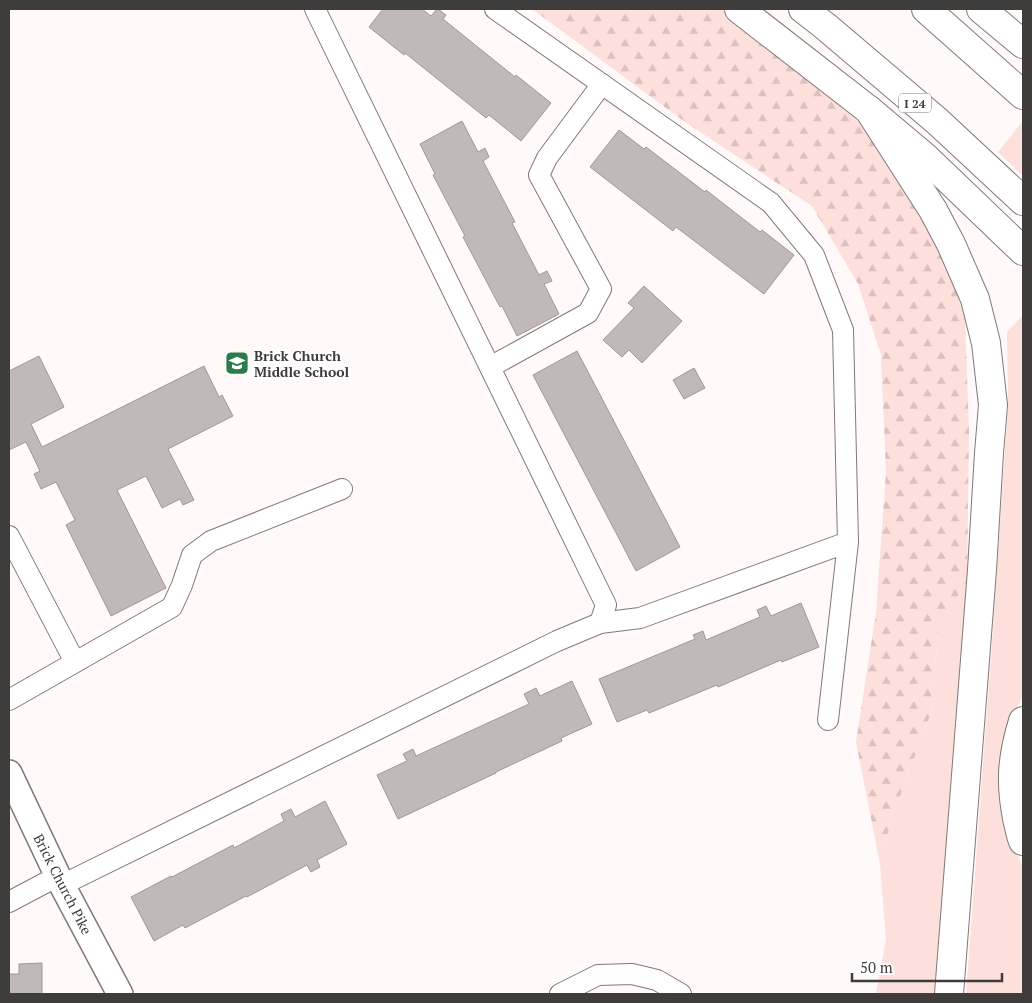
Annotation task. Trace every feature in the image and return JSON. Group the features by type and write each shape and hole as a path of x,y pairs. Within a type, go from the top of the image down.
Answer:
{"highway":[{"path":"739,9 869,110 926,158 1023,251"},
{"name":"I 24","path":"803,9 937,121 1023,202"},
{"path":"926,9 1023,95"},
{"path":"981,9 1023,44"},
{"path":"869,110 933,210 951,244 975,299 986,343 993,405 950,994"},
{"path":"1023,722 1016,743 1012,770 1013,799 1023,841"}],"main road":[{"name":"Brick Church Pike","path":"9,774 60,880 120,994"}],"street":[{"path":"315,9 606,605 600,624"},
{"path":"495,9 771,204 814,255 843,330 848,542 828,720"},
{"path":"490,367 588,313 601,289 539,175 547,158 602,84"},
{"path":"9,700 172,607 192,556 211,541 342,489"},
{"path":"9,536 75,662"},
{"path":"9,902 60,880 557,641 600,624 640,618 848,542"},
{"path":"560,994 598,975 632,974 657,980 681,994"}],"green space":[{"path":"532,9 721,9 769,45 858,121 901,175 941,245 965,319 969,431 967,583 939,623 931,713 892,818 880,864 856,742 876,613 886,472 881,355 858,284 812,206 685,122"},
{"path":"1023,121 1023,176 998,152"},
{"path":"1023,315 1023,695 1006,732 999,776 1005,825 1023,868 1023,994 966,994 1008,405 1007,332"},
{"path":"967,583 941,994 876,994 886,939 880,864 892,818 931,713 939,623"}],"building":[{"path":"383,9 422,9 431,16 438,9 446,15 443,19 515,77 516,75 551,103 521,141 489,115 486,118 405,53 404,55 369,27"},
{"path":"462,121 478,152 485,148 489,157 483,161 515,222 512,223 539,275 547,271 552,281 544,284 559,314 517,336 463,237 465,236 433,175 435,174 420,144"},
{"path":"619,130 644,149 646,147 705,192 706,190 760,232 762,230 794,255 764,294 676,227 673,231 590,167"},
{"path":"644,286 682,321 642,363 629,350 622,357 603,340 634,308 628,303"},
{"path":"577,351 680,547 636,571 533,375"},
{"path":"39,356 64,407 31,424 42,447 204,366 219,397 222,395 233,416 168,449 194,500 183,505 180,499 162,508 146,476 117,490 166,588 111,616 66,525 75,520 56,482 41,489 34,474 40,471 26,442 9,450 9,371"},
{"path":"694,368 705,388 684,399 673,380"},
{"path":"801,603 819,647 782,662 781,660 718,687 717,685 649,713 647,710 617,722 599,679 695,639 693,635 703,631 706,640 760,617 757,610 766,606 771,616"},
{"path":"572,681 592,724 561,738 562,741 398,819 377,775 407,761 403,754 413,749 416,756 529,704 524,694 536,688 540,696"},
{"path":"325,801 347,844 317,860 320,867 311,872 307,865 185,928 183,925 154,941 131,897 233,845 234,848 284,821 281,814 291,809 295,817"},
{"path":"42,963 42,994 9,994 9,974 19,974 19,964"}],"place":[{"name":"Brick Church Middle School","path":"237,363"}]}
